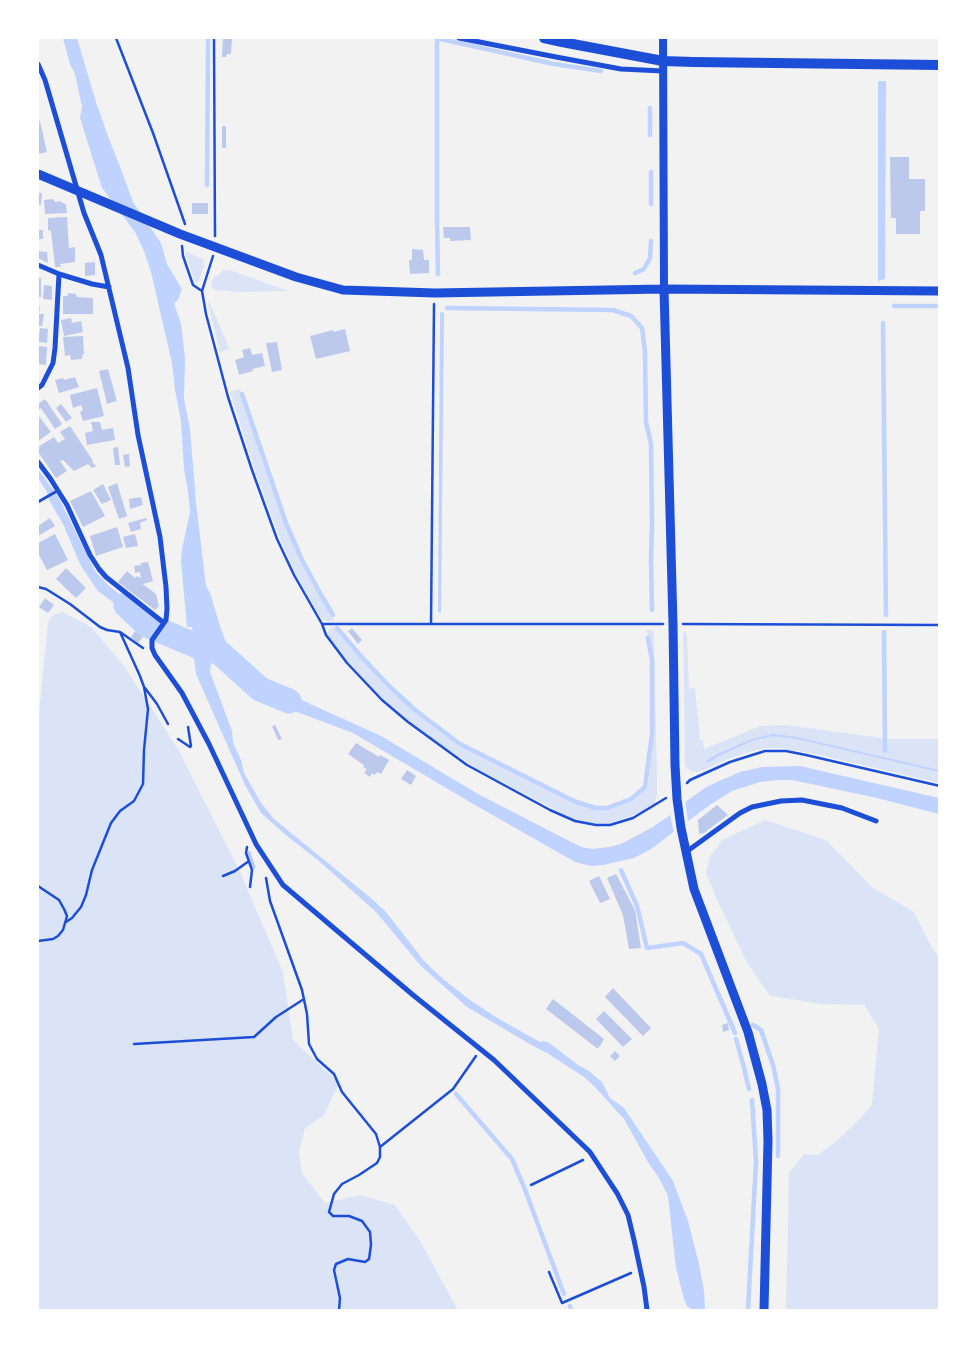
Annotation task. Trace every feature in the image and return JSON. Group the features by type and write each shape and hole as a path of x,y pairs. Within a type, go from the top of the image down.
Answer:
{"highway":[{"path":"544,38 664,66 693,62 940,65"}],"main road":[{"path":"38,174 190,238 296,277 343,290 434,293 664,288 940,291"},
{"path":"664,288 677,795 694,889 748,1032 767,1110 764,1310"}],"street":[{"path":"459,38 612,67 664,66"},
{"path":"664,38 664,288"},
{"path":"38,64 76,190 101,255 128,368 138,435 160,537 166,594 166,620 152,640 154,651 182,694 213,752 254,841 283,884 413,995 494,1060 592,1156 617,1193 628,1215 644,1287 647,1310"},
{"path":"38,265 59,274 109,287"},
{"path":"38,388 42,385 53,363 59,274"},
{"path":"38,462 76,523 90,556 106,577 162,624"},
{"path":"686,852 740,813 752,807 782,801 802,800 842,808 876,821"}],"lane":[{"path":"38,502 57,490"}],"path":[{"path":"116,38 153,133 190,238"},
{"path":"214,38 215,247 202,291 206,314 228,397 277,538 294,575 322,624 326,635 347,663 382,700 408,722 467,765 560,814 581,822 596,825 610,825 633,818 677,795 690,780 730,762 765,751 786,751 940,786"},
{"path":"177,233 193,284 202,291"},
{"path":"431,624 434,293"},
{"path":"38,587 46,589 70,604 100,627 120,632 139,646 154,651"},
{"path":"322,624 940,624"},
{"path":"66,922 81,907 92,870 111,823 120,811 134,800 143,784 148,709 143,685 135,663 120,632"},
{"path":"143,685 168,724"},
{"path":"178,738 190,748 186,713 188,705"},
{"path":"250,887 252,870 246,854 247,848 254,841"},
{"path":"223,876 235,871 249,861"},
{"path":"269,864 266,879 270,901 302,990 307,1014 309,1044 317,1059 334,1074 342,1092 376,1134 380,1146 380,1157 377,1163 342,1184 334,1194 329,1212 333,1216 349,1216 362,1221 370,1232 369,1259 364,1262 348,1259 336,1264 334,1270 340,1298 338,1310"},
{"path":"38,886 59,900 67,916 63,930 53,939 38,941"},
{"path":"134,1044 254,1037 276,1017 304,999"},
{"path":"380,1146 453,1090 480,1049"},
{"path":"531,1185 592,1156"},
{"path":"549,1272 562,1303 640,1269"}],"shaded area":[{"path":"185,251 204,260 204,266 198,283 195,282"},
{"path":"223,270 230,270 288,291 240,292 216,290 211,285 214,276 218,276"},
{"path":"209,302 229,349 220,352 208,304"},
{"path":"240,389 285,524 334,621 326,621 320,617 295,573 280,538 256,473 230,392"},
{"path":"63,612 91,627 124,666 178,749 240,872 283,972 293,1040 339,1083 324,1115 305,1128 299,1152 302,1173 325,1203 360,1195 395,1205 420,1241 458,1310 38,1310 38,724 48,622 53,615"},
{"path":"336,627 388,686 415,711 460,744 576,804 597,809 608,809 635,799 648,786 653,733 652,659 646,629 654,631 657,796 653,807 608,824 575,820 476,768 424,733 383,699 347,661 328,636 330,628"},
{"path":"683,631 687,634 689,688 695,688 700,740 703,740 704,749 760,726 786,725 889,739 939,739 939,783 815,754 780,748 767,748 748,752 704,770 691,771 685,766"},
{"path":"765,820 826,840 873,888 914,912 932,948 939,957 939,1310 786,1310 789,1173 804,1154 818,1155 853,1126 872,1105 879,1029 864,1005 822,1004 770,996 747,963 706,873 710,857 722,840"}],"water":[{"path":"63,38 77,38 96,102 133,202 161,243 167,264 182,289 178,300 174,303 181,324 183,340 185,359 184,399 190,429 196,503 206,586 236,670 215,663 211,664 210,672 232,731 233,743 241,760 244,773 261,803 274,819 386,912 424,961 443,979 499,1019 540,1042 548,1042 602,1082 610,1098 624,1108 673,1181 688,1221 699,1264 705,1310 692,1310 687,1306 684,1299 676,1268 668,1196 624,1119 584,1077 547,1053 467,1007 421,966 376,912 261,813 245,785 196,674 192,627 187,627 181,562 190,512 184,469 181,421 172,363 151,272 135,232 102,188 80,118 82,107 75,74 70,64"},
{"path":"878,81 886,81 885,279 878,281"},
{"path":"440,312 444,313 441,613 438,612"},
{"path":"38,469 59,498 95,571 109,586 155,621 147,633 98,591 81,566 63,524 38,478"},
{"path":"262,682 381,736 478,794 581,847 592,849 621,844 672,814 708,786 740,772 762,767 800,766 939,798 939,814 877,798 792,780 760,782 732,791 711,804 651,849 634,858 591,866 575,862 353,733 254,696"},
{"path":"772,734 797,737 939,770 939,772 797,739 772,736 752,741 708,763 706,761 719,753 752,739"}],"pier":[{"path":"685,799 688,822 674,835 670,813"}],"building":[{"path":"223,38 232,38 231,54 227,54 226,57 222,57"},
{"path":"38,121 40,121 47,152 38,154"},
{"path":"222,126 226,126 226,148 222,148"},
{"path":"890,157 909,157 909,179 925,179 925,211 920,211 920,234 896,234 896,218 891,218"},
{"path":"38,193 42,193 41,205 38,205"},
{"path":"53,199 55,202 60,201 66,205 67,213 45,214 44,200"},
{"path":"192,203 208,203 208,214 192,214"},
{"path":"67,217 69,248 75,247 75,262 60,264 61,267 55,267 51,231 48,230 48,218"},
{"path":"443,227 470,227 471,240 450,241 450,238 444,238"},
{"path":"38,230 43,230 43,239 38,239"},
{"path":"412,249 423,250 424,260 429,260 429,273 410,274 409,260 412,260"},
{"path":"38,251 47,252 48,263 38,258"},
{"path":"95,262 95,275 85,276 85,263"},
{"path":"38,278 41,278 41,297 38,297"},
{"path":"44,285 52,286 52,300 43,299"},
{"path":"68,293 76,294 77,297 93,298 93,314 63,314 63,296 68,296"},
{"path":"38,307 40,307 39,314 44,314 42,326 38,326"},
{"path":"71,318 72,323 81,321 83,332 64,336 61,320"},
{"path":"40,328 48,329 47,343 38,342"},
{"path":"345,329 350,351 316,359 310,336"},
{"path":"83,336 84,354 82,359 71,360 70,355 65,356 63,337"},
{"path":"277,342 282,370 272,372 266,343"},
{"path":"38,346 47,347 46,365 38,364"},
{"path":"250,348 252,355 262,353 265,366 239,375 235,360 244,357 242,350"},
{"path":"108,369 117,401 107,404 99,371"},
{"path":"75,377 79,387 59,393 55,380"},
{"path":"97,388 104,416 83,421 80,412 83,410 81,405 73,408 70,395"},
{"path":"45,399 62,424 55,429 41,408 38,411 38,404"},
{"path":"61,404 72,418 66,422 56,408"},
{"path":"38,415 51,432 38,441"},
{"path":"91,422 100,422 102,430 113,428 115,440 87,445 85,433 93,431"},
{"path":"70,426 96,466 92,468 88,464 74,471 63,460 60,461 67,471 56,478 38,452 38,447 54,437 58,443 65,439 60,432"},
{"path":"118,447 120,465 115,465 113,448"},
{"path":"129,454 130,466 125,467 123,455"},
{"path":"117,483 127,516 119,519 108,487"},
{"path":"103,484 111,500 102,504 93,490"},
{"path":"91,491 105,516 83,527 70,501"},
{"path":"141,497 143,505 130,509 129,499"},
{"path":"50,518 55,526 38,536 38,526"},
{"path":"146,518 147,520 140,523 141,529 131,532 128,523"},
{"path":"117,527 123,547 96,556 90,536"},
{"path":"55,534 68,560 47,570 38,555 38,543"},
{"path":"135,534 138,546 126,548 123,537"},
{"path":"148,562 153,581 143,584 156,594 159,606 155,610 118,582 127,571 135,578 137,576 141,578 140,572 135,573 134,566"},
{"path":"66,568 86,588 76,598 56,579"},
{"path":"45,598 54,605 48,613 39,607"},
{"path":"352,628 362,640 358,644 348,631"},
{"path":"135,631 143,637 138,643 131,637"},
{"path":"275,725 282,739 278,740 272,726"},
{"path":"356,743 379,757 380,755 389,760 381,774 377,772 375,775 372,773 370,777 364,773 367,769 363,767 364,765 348,754"},
{"path":"407,770 416,776 411,785 401,779"},
{"path":"717,805 728,815 704,833 699,834 698,820"},
{"path":"250,851 256,868 253,869 247,852"},
{"path":"616,874 635,910 641,948 629,949 623,915 607,878"},
{"path":"599,876 610,899 600,903 589,881"},
{"path":"613,988 651,1028 643,1036 605,997"},
{"path":"553,999 604,1039 598,1049 546,1009"},
{"path":"604,1011 632,1039 623,1047 596,1019"},
{"path":"728,1023 729,1030 723,1032 722,1025"},
{"path":"615,1051 620,1056 615,1061 610,1056"}],"waterway":[{"path":"207,185 208,38"},
{"path":"436,38 554,64 601,71"},
{"path":"437,42 438,274"},
{"path":"650,108 650,135"},
{"path":"651,172 651,204"},
{"path":"635,273 644,269 650,258 651,241"},
{"path":"894,306 940,306"},
{"path":"447,308 613,310 631,316 642,328 645,352 646,422 651,444 652,610"},
{"path":"883,323 886,615"},
{"path":"242,394 286,523 302,560 333,615"},
{"path":"126,605 147,625 204,649"},
{"path":"337,628 388,685 415,710 460,744 576,802 596,808 607,808 631,799 645,787 652,734 652,660 648,638"},
{"path":"884,632 885,751"},
{"path":"209,643 260,689 289,701"},
{"path":"621,870 637,906 647,948 683,943 701,954 735,1033"},
{"path":"753,1025 761,1030 773,1065 778,1089 778,1156"},
{"path":"736,1039 749,1089"},
{"path":"456,1094 512,1159 564,1294"},
{"path":"748,1310 756,1161 752,1100"},
{"path":"570,1306 571,1310"}]}
